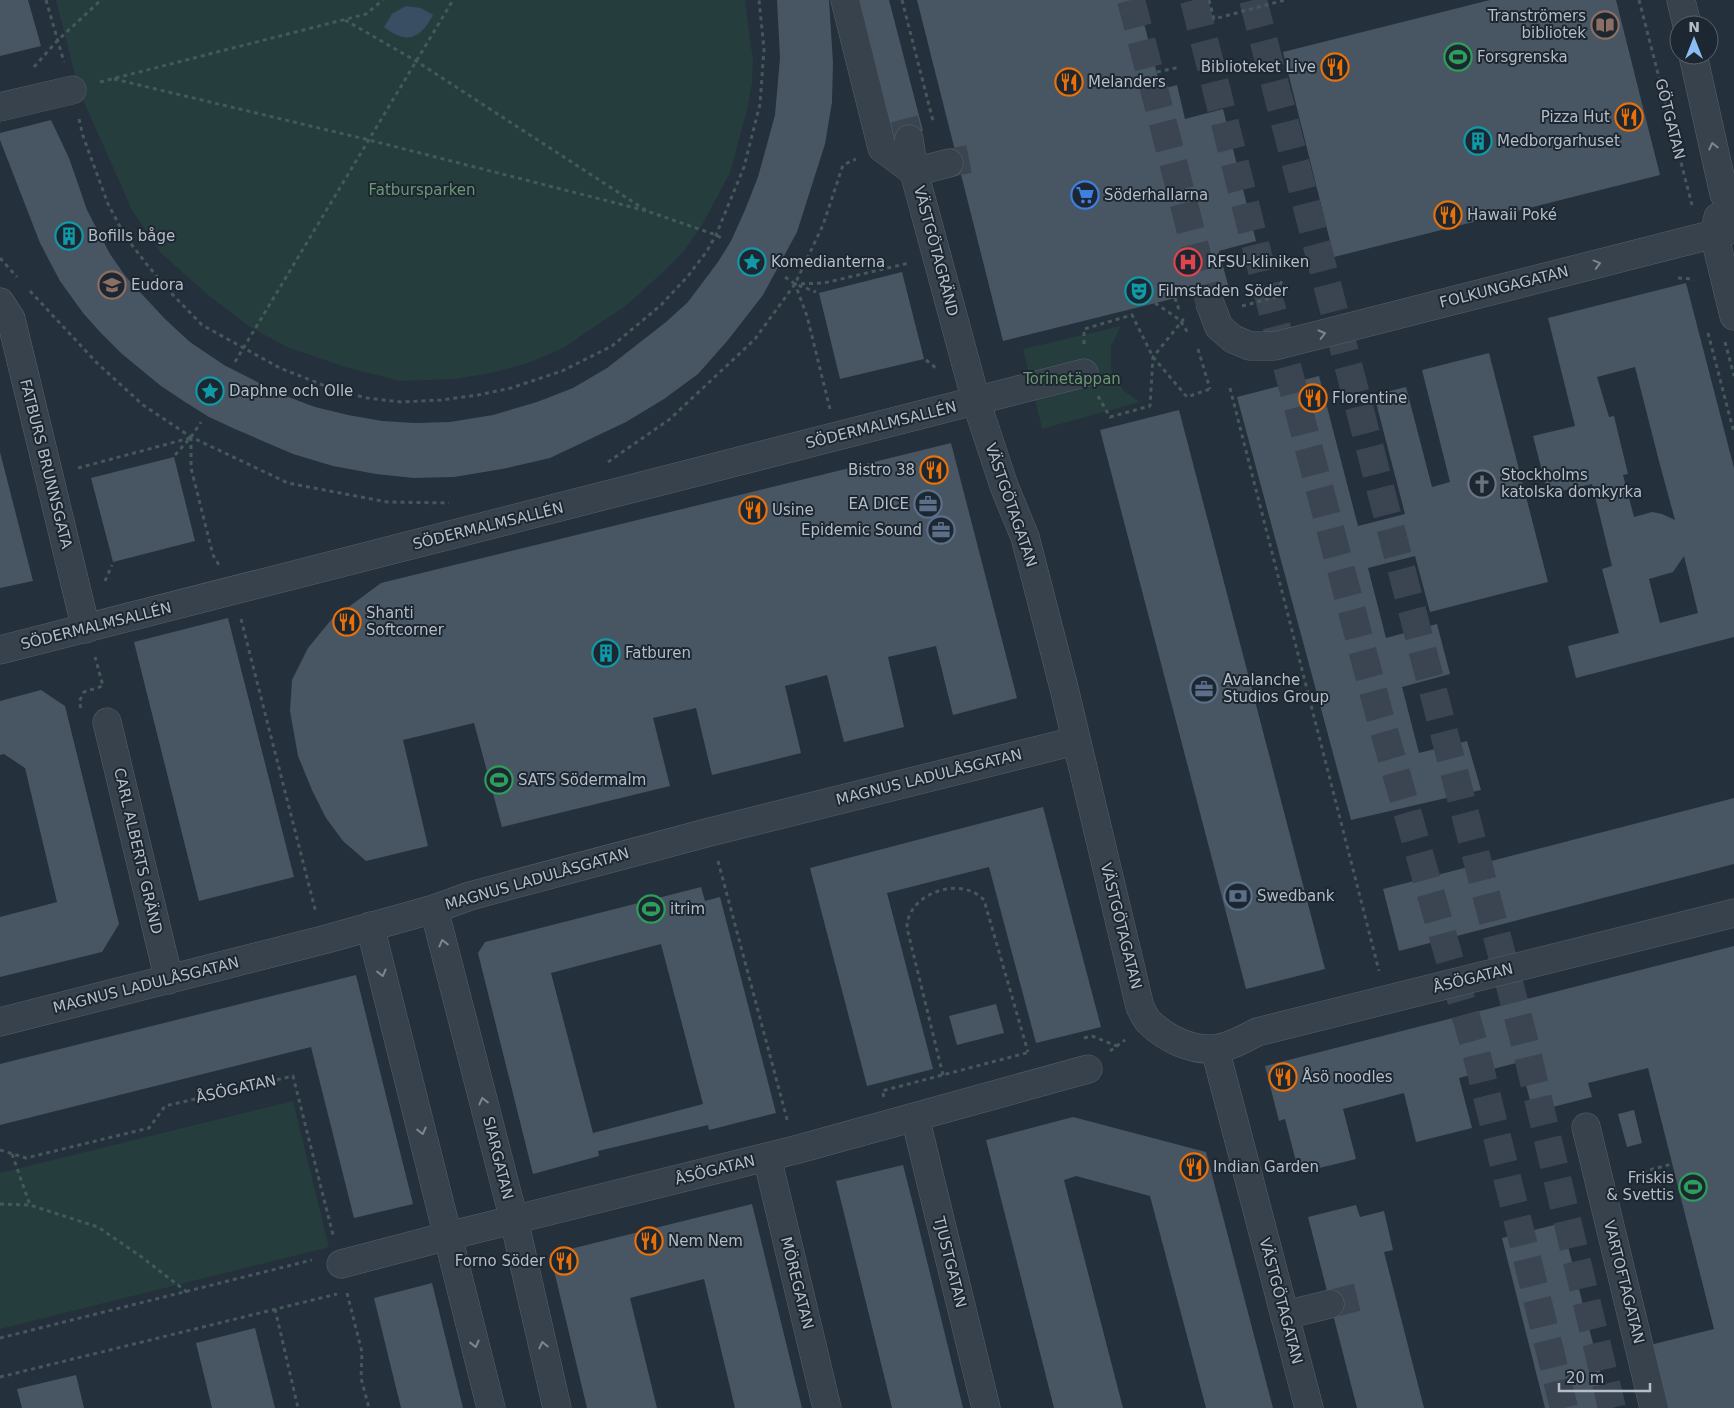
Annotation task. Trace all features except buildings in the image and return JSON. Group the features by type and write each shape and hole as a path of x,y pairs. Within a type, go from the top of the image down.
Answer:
{"street":[{"path":"845,0 882,148"},
{"path":"1681,0 1685,15"},
{"path":"1696,65 1731,198 1715,234 1734,316"},
{"path":"0,106 72,90"},
{"path":"909,139 914,172 949,163"},
{"name":"VÄSTGÖTAGRÄND","path":"882,148 914,172 976,401"},
{"name":"FOLKUNGAGATAN","path":"1209,301 1219,327 1233,339 1250,346 1275,346 1715,234"},
{"name":"FATBURS BRUNNSGATA","path":"0,302 11,319 86,629"},
{"name":"SÖDERMALMSALLÉN","path":"0,650 1084,374"},
{"name":"VÄSTGÖTAGATAN","path":"976,401 1004,486 1025,537 1140,1007 1148,1022"},
{"name":"CARL ALBERTS GRÄND","path":"107,722 168,980"},
{"name":"MAGNUS LADULÅSGATAN","path":"0,1022 323,940 434,909 470,896 710,832 1075,741"},
{"name":"SIARGATAN","path":"434,909 514,1220 557,1408"},
{"name":"ÅSÖGATAN","path":"1214,1049 1236,1042 1257,1032 1734,913"},
{"path":"370,926 491,1408"},
{"path":"1148,1022 1178,1043 1214,1049"},
{"name":"VÄSTGÖTAGATAN","path":"1214,1049 1309,1408"},
{"name":"ÅSÖGATAN","path":"340,1259 448,1236 795,1150 1088,1069"},
{"name":"TJUSTGATAN","path":"915,1117 986,1408"},
{"name":"VARTOFTAGATAN","path":"1586,1126 1654,1408"},
{"name":"MÖREGATAN","path":"767,1157 827,1408"},
{"path":"1285,1316 1330,1304"}],"path":[{"path":"46,0 83,136 108,204 125,236 166,288 202,325 280,368 338,391 367,398 401,402 441,400 478,395 502,390 562,371 612,346 661,305 688,276 716,235 744,167 760,104 764,50 759,0"},
{"path":"32,70 57,41 100,0"},
{"path":"72,90 366,14 383,0"},
{"path":"235,362 453,0"},
{"path":"902,0 934,126"},
{"path":"1209,0 1214,19 1285,0"},
{"name":"GÖTGATAN","path":"1640,0 1679,153 1715,234"},
{"path":"345,20 416,61 647,212"},
{"path":"1157,72 1180,67"},
{"path":"114,79 369,140 647,212 723,239"},
{"path":"606,463 670,419 716,378 755,339 795,284 822,225 843,165 882,148"},
{"path":"795,284 824,283 937,256"},
{"path":"0,258 19,279"},
{"path":"785,278 816,292"},
{"path":"1678,278 1692,279"},
{"path":"1241,306 1276,297 1282,280"},
{"path":"795,284 807,316 837,436"},
{"path":"26,286 97,363 143,405 191,438 288,483 387,502 455,503"},
{"path":"1110,417 1150,406 1153,357 1183,320 1175,298"},
{"path":"1155,303 1180,320 1189,335"},
{"path":"1084,329 1132,315 1153,357 1186,397 1210,389 1194,342"},
{"path":"1708,330 1734,433"},
{"path":"1230,388 1386,1000"},
{"path":"175,455 191,438 201,422"},
{"path":"51,487 191,438"},
{"path":"191,438 191,468 213,555 234,590 280,778 323,940"},
{"path":"79,702 84,692 103,686 99,670"},
{"path":"710,832 795,1150"},
{"path":"943,1075 907,928 907,920 923,898 955,887 976,892 984,900 1028,1052"},
{"path":"1088,1069 1148,1022"},
{"name":"ÅSÖGATAN","path":"0,1150 26,1158 149,1128 165,1106 293,1076 340,1259"},
{"path":"12,1154 30,1205"},
{"path":"1600,1183 1672,1164"},
{"path":"0,1204 30,1205 98,1227 139,1255 187,1292"},
{"path":"0,1338 187,1292 340,1259"},
{"path":"0,1377 347,1292 362,1352 361,1378 370,1408"},
{"path":"275,1309 298,1408"}],"green space":[{"name":"Fatbursparken","path":"56,0 745,0 753,61 752,83 748,106 730,173 702,225 684,251 627,305 563,348 531,362 495,372 456,379 400,381 345,367 287,347 250,327 208,295 161,253 133,212 79,91"},
{"name":"Torinetäppan","path":"1121,326 1111,346 1111,370 1124,391 1140,402 1042,429 1023,349"},
{"path":"293,1101 329,1247 0,1329 0,1173"}],"water":[{"path":"406,6 421,8 433,15 423,30 412,37 400,36 384,27 392,14"}],"tunnel":[{"path":"1131,0 1209,301"},
{"path":"1194,0 1265,283 1380,717 1475,1048 1564,1408"},
{"path":"1253,0 1523,1036 1612,1408"},
{"path":"904,119 909,139"},
{"path":"949,163 969,159"},
{"path":"1330,1304 1366,1295"}],"place":[{"name":"Tranströmers bibliotek","path":"1605,25"},
{"name":"Forsgrenska","path":"1458,57"},
{"name":"Biblioteket Live","path":"1335,67"},
{"name":"Melanders","path":"1069,82"},
{"name":"Pizza Hut","path":"1629,117"},
{"name":"Medborgarhuset","path":"1478,141"},
{"name":"Söderhallarna","path":"1085,195"},
{"name":"Hawaii Poké","path":"1448,215"},
{"name":"Bofills båge","path":"69,236"},
{"name":"Komedianterna","path":"752,262"},
{"name":"RFSU-kliniken","path":"1188,262"},
{"name":"Eudora","path":"112,285"},
{"name":"Filmstaden Söder","path":"1139,291"},
{"name":"Daphne och Olle","path":"210,391"},
{"name":"Florentine","path":"1313,398"},
{"name":"Bistro 38","path":"934,470"},
{"name":"Stockholms katolska domkyrka","path":"1482,484"},
{"name":"EA DICE","path":"928,504"},
{"name":"Usine","path":"753,510"},
{"name":"Epidemic Sound","path":"941,530"},
{"name":"Shanti Softcorner","path":"347,622"},
{"name":"Fatburen","path":"606,653"},
{"name":"Avalanche Studios Group","path":"1204,689"},
{"name":"SATS Södermalm","path":"499,780"},
{"name":"Swedbank","path":"1238,896"},
{"name":"itrim","path":"651,909"},
{"name":"Åsö noodles","path":"1283,1077"},
{"name":"Indian Garden","path":"1194,1167"},
{"name":"Friskis & Svettis","path":"1693,1187"},
{"name":"Nem Nem","path":"649,1241"},
{"name":"Forno Söder","path":"564,1261"}]}
